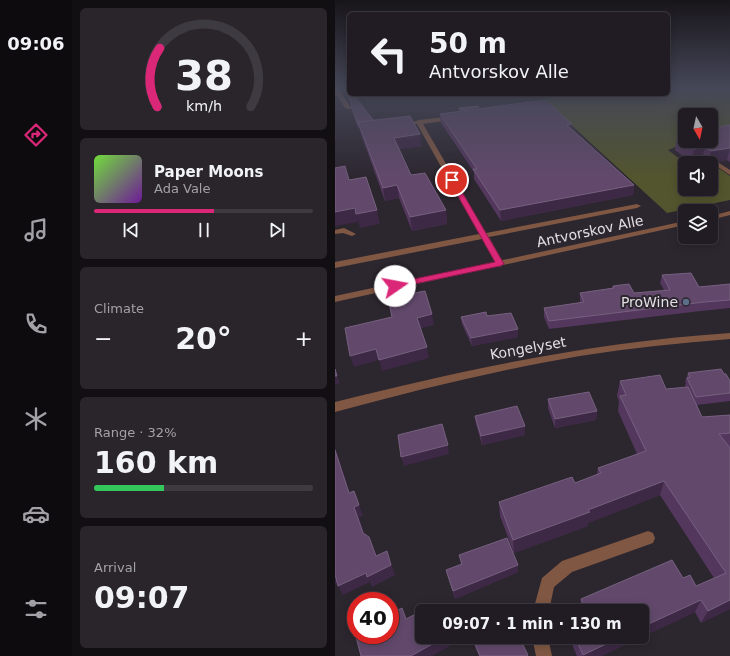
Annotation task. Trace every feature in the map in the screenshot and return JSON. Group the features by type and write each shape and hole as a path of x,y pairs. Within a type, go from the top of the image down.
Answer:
{"street":[{"path":"404,125 456,118"},
{"path":"419,122 500,264"},
{"path":"718,165 730,173"},
{"name":"Antvorskov Alle","path":"335,265 637,206"},
{"path":"718,216 730,213"},
{"name":"Antvorskov Alle","path":"335,299 678,225"},
{"path":"335,232 345,230 352,234"},
{"name":"Kongelyset","path":"335,407 426,383 524,362 623,346 730,336"},
{"path":"542,604 547,583 567,566 648,538"},
{"path":"541,644 544,656"}],"green space":[{"path":"563,118 678,118 678,146 668,150 678,158 678,196 718,196 718,169 730,176 730,200 711,204 678,204 678,211 667,213"},
{"path":"718,118 730,118 730,132 718,134"}],"building":[{"path":"356,118 371,118 374,121 358,122 358,124"},
{"path":"396,118 411,118 420,134 394,138 411,175 425,173 446,210 410,217 397,185 383,188 358,122"},
{"path":"442,118 565,118 572,124 567,125 634,185 500,210 473,169 477,169"},
{"path":"730,125 730,148 711,151 706,148 718,148 718,127"},
{"path":"345,166 349,180 366,177 377,210 356,214 355,208 335,212 335,168"},
{"path":"691,273 699,287 730,284 730,300 549,321 544,308 584,302 580,293 614,288 613,286 629,284 634,293 670,290 662,275"},
{"path":"425,291 432,314 417,318 427,347 379,360 376,349 350,356 345,328 392,317 388,298"},
{"path":"486,312 487,316 511,313 518,329 471,338 461,317"},
{"path":"721,369 730,381 730,393 696,397 687,378 690,377 688,373"},
{"path":"660,375 666,389 688,387 702,417 730,415 730,433 719,434 730,448 730,600 708,611 701,600 649,624 649,604 583,604 581,599 672,560 683,578 690,575 696,586 726,573 664,481 588,510 590,512 513,540 499,502 572,477 575,483 601,473 598,468 646,451 620,396 626,395 620,381"},
{"path":"589,392 597,411 555,419 548,399"},
{"path":"517,406 525,426 481,436 475,416"},
{"path":"442,424 448,445 401,457 398,435"},
{"path":"335,450 349,493 354,491 359,505 354,507 363,533 369,537 376,556 387,551 391,565 367,577 366,573 338,586 335,574"},
{"path":"507,538 518,565 453,591 446,570 462,564 459,555"},
{"path":"402,608 406,619 415,614 415,644 432,644 411,656 361,656 358,644 399,644 399,610"},
{"path":"475,644 522,644 528,655 526,656 480,656"},
{"path":"578,644 606,644 583,655"}],"place":[{"name":"ProWine","path":"686,302"}],"route":[{"path":"395,286 500,264 452,180"}]}
